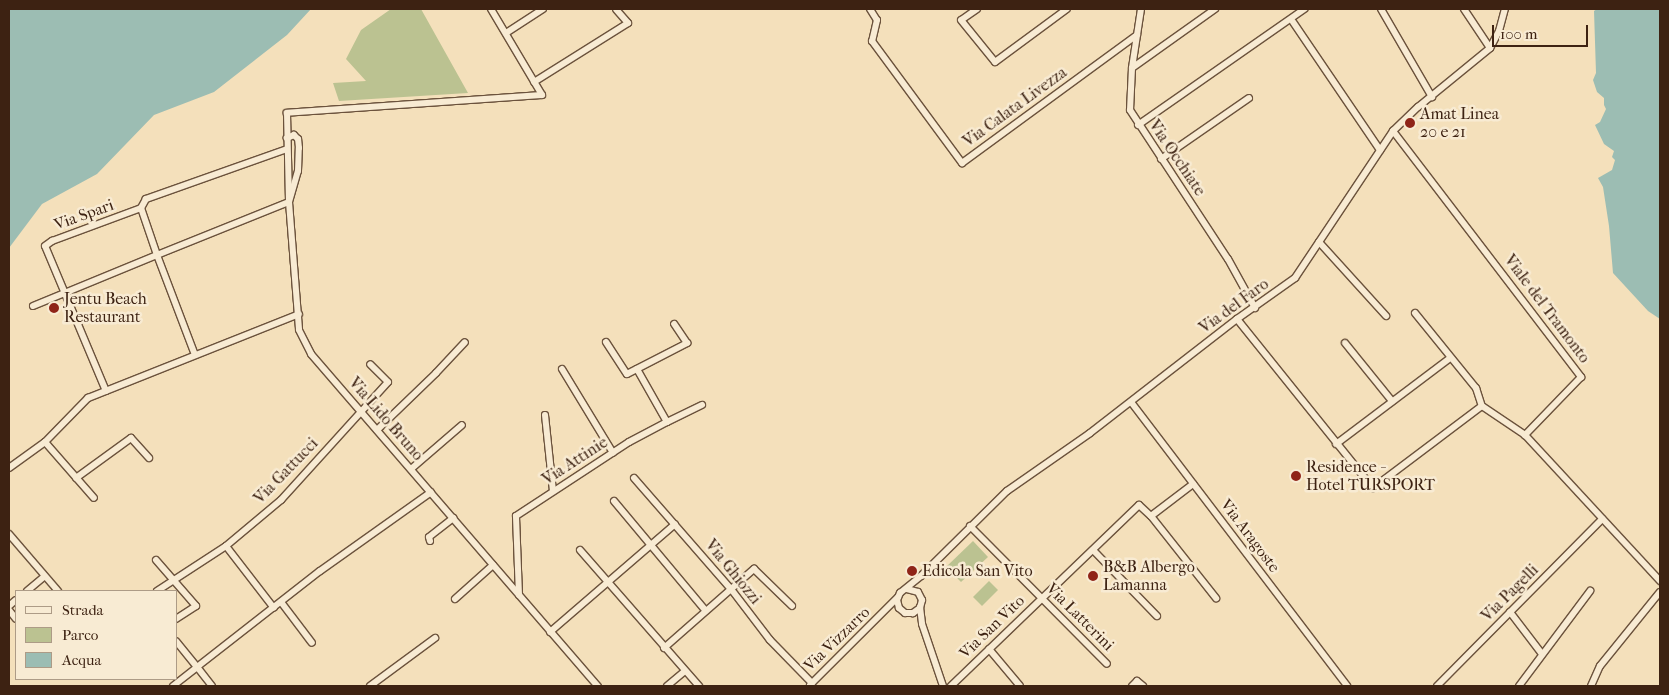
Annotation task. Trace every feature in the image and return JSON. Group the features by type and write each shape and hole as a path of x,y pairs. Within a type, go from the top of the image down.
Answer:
{"street":[{"path":"491,9 534,82 628,22 616,9"},
{"path":"506,34 543,9"},
{"name":"Via Calata Livezza","path":"870,9 877,20 872,41 962,162 1137,36"},
{"path":"977,9 961,20 995,62 1068,9"},
{"name":"Via Occhiate","path":"1141,9 1132,68 1130,110 1138,126 1228,260 1255,308"},
{"path":"1132,68 1215,9"},
{"path":"1138,126 1304,9"},
{"path":"1381,9 1432,97"},
{"path":"1464,9 1490,48"},
{"name":"Via del Faro","path":"907,589 1007,491 1131,402 1237,319 1255,308 1301,272 1394,131 1418,106 1432,97 1490,48 1499,31 1506,9"},
{"path":"1293,22 1380,150"},
{"name":"Via Lido Bruno","path":"534,82 542,95 287,113 289,202 299,330 311,354 598,686"},
{"path":"1161,159 1249,98"},
{"name":"Viale del Tramonto","path":"1394,131 1581,377 1525,435"},
{"path":"33,306 289,202 298,171 298,139 294,135 287,138"},
{"path":"194,355 156,255 141,208 146,199 287,149"},
{"name":"Via Spari","path":"106,391 45,251 47,243 141,208"},
{"path":"1319,242 1386,316"},
{"path":"1415,313 1476,388 1482,406 1525,435 1660,581"},
{"path":"9,468 45,442 88,398 299,314"},
{"path":"1237,319 1373,488 1482,406"},
{"path":"606,342 627,374 687,343 674,324"},
{"path":"378,430 436,373 464,342"},
{"path":"1345,343 1392,401"},
{"path":"1336,444 1450,358"},
{"name":"Via Gattucci","path":"159,590 226,546 281,500 388,382 370,364"},
{"path":"562,369 613,453"},
{"path":"637,369 667,422"},
{"name":"Via Aragoste","path":"1131,402 1347,686"},
{"name":"Via Attinie","path":"519,595 516,516 613,453 667,422 702,405"},
{"path":"545,415 553,491"},
{"path":"411,469 462,425"},
{"path":"76,478 131,438 149,458"},
{"path":"45,442 94,498"},
{"name":"Via Ghiozzi","path":"634,478 731,589 770,640 811,685"},
{"path":"1193,484 1151,516 1216,598"},
{"path":"173,686 320,570 431,492"},
{"path":"614,500 706,611"},
{"name":"Via San Vito","path":"951,686 1139,505 1151,516"},
{"path":"430,542 429,537 453,518"},
{"name":"Via Pagelli","path":"1437,686 1602,519"},
{"path":"550,632 675,524"},
{"name":"Via Latterini","path":"970,526 1108,664"},
{"path":"9,536 57,590"},
{"path":"226,546 274,608"},
{"path":"580,550 699,686"},
{"path":"1093,550 1157,616"},
{"path":"156,560 196,606 178,619"},
{"path":"455,599 493,564"},
{"path":"664,648 754,569 792,606"},
{"path":"28,590 45,576"},
{"path":"898,596 900,608 905,613 917,611 922,600 918,592 921,576"},
{"path":"907,589 918,592"},
{"name":"Via Vizzarro","path":"811,685 907,589"},
{"path":"1519,686 1590,591"},
{"path":"1591,686 1600,666 1660,592"},
{"path":"281,602 312,643"},
{"path":"920,606 922,624 943,686"},
{"name":"Via Vizzarro","path":"885,612 900,608"},
{"path":"1510,612 1542,654"},
{"path":"911,613 922,624"},
{"path":"370,686 435,638"},
{"path":"178,643 212,686"},
{"path":"989,649 1020,686"},
{"path":"667,686 685,671"},
{"path":"1132,686 1137,680 1143,686"}],"green space":[{"path":"391,9 421,9 468,93 339,101 333,83 366,81 346,59 361,30"},
{"path":"973,541 988,557 961,582 946,567"},
{"path":"989,581 998,590 982,606 973,597"}],"water":[{"path":"9,9 311,9 287,35 214,92 154,115 97,174 42,204 9,248"},
{"path":"1597,9 1660,9 1660,319 1648,311 1613,273 1603,187 1598,178 1612,170 1615,160 1612,157 1614,151 1604,144 1595,125 1600,122 1606,109 1604,98 1597,92 1593,80 1596,73 1594,11"}],"place":[{"name":"Amat Linea 20 e 21","path":"1410,123"},
{"name":"Jentu Beach Restaurant","path":"54,308"},
{"name":"Residence - Hotel TURSPORT","path":"1296,476"},
{"name":"Edicola San Vito","path":"912,571"},
{"name":"B&B Albergo Lamanna","path":"1093,576"}]}
